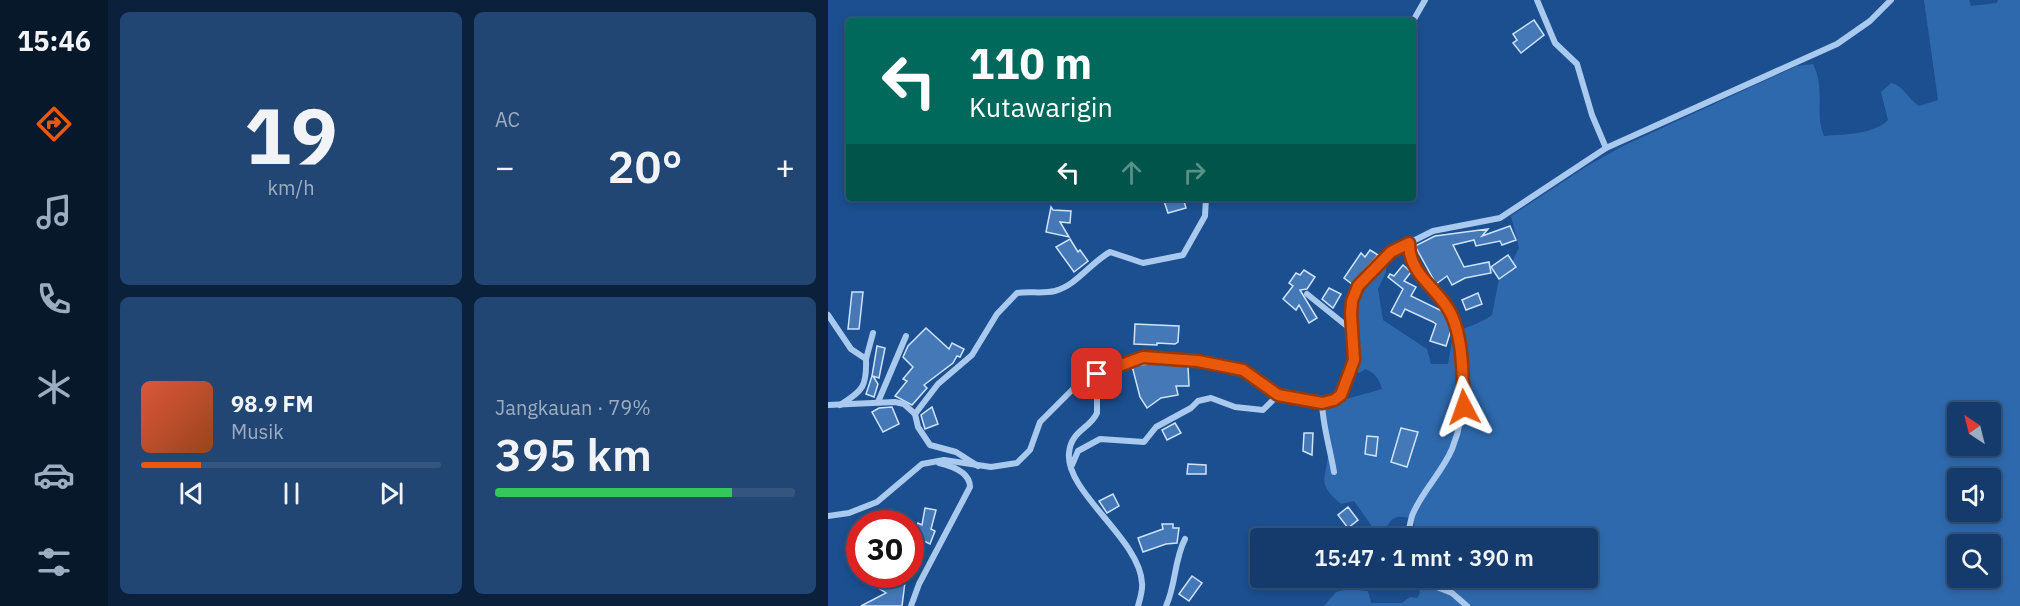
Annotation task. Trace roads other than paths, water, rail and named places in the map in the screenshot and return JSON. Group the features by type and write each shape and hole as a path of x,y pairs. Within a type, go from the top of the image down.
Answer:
{"street":[{"path":"1415,18 1425,0"},
{"path":"1537,0 1556,43 1577,64 1592,115 1606,148"},
{"path":"828,516 849,513 877,502 922,464 944,460 979,466 1006,466 1024,458 1045,416 1075,387 1097,374 1143,357 1218,363 1243,370 1278,395 1322,403 1334,400 1341,395 1350,377 1354,360 1352,301 1358,286 1391,252 1433,231 1500,218 1606,148 1837,44 1870,21 1891,0"},
{"path":"915,414 938,384 972,355 998,314 1017,294 1057,291 1070,284 1099,258 1110,252 1143,263 1183,255 1205,216 1206,201"},
{"path":"1409,243 1409,260 1448,307 1454,320 1460,353 1464,407 1452,450 1412,516 1409,528"},
{"path":"1307,294 1354,331"},
{"path":"828,315 851,349 866,359"},
{"path":"840,405 861,389 866,382 866,359 873,333"},
{"path":"878,402 906,336"},
{"path":"1097,374 1097,413 1095,418 1078,432 1071,442 1069,452 1071,469 1137,564 1142,584 1138,606"},
{"path":"1071,469 1074,455 1094,442 1102,438 1144,442 1156,427 1191,408 1198,401 1212,398 1235,407 1263,410 1278,395"},
{"path":"828,405 900,402 915,414 918,427 930,446 956,452 979,466"},
{"path":"1322,403 1325,438 1330,448 1334,472"},
{"path":"911,606 919,584 970,487 969,478 965,474 932,462"},
{"path":"1166,606 1172,593 1180,550 1185,539"},
{"path":"1439,588 1452,593 1467,606"}]}
